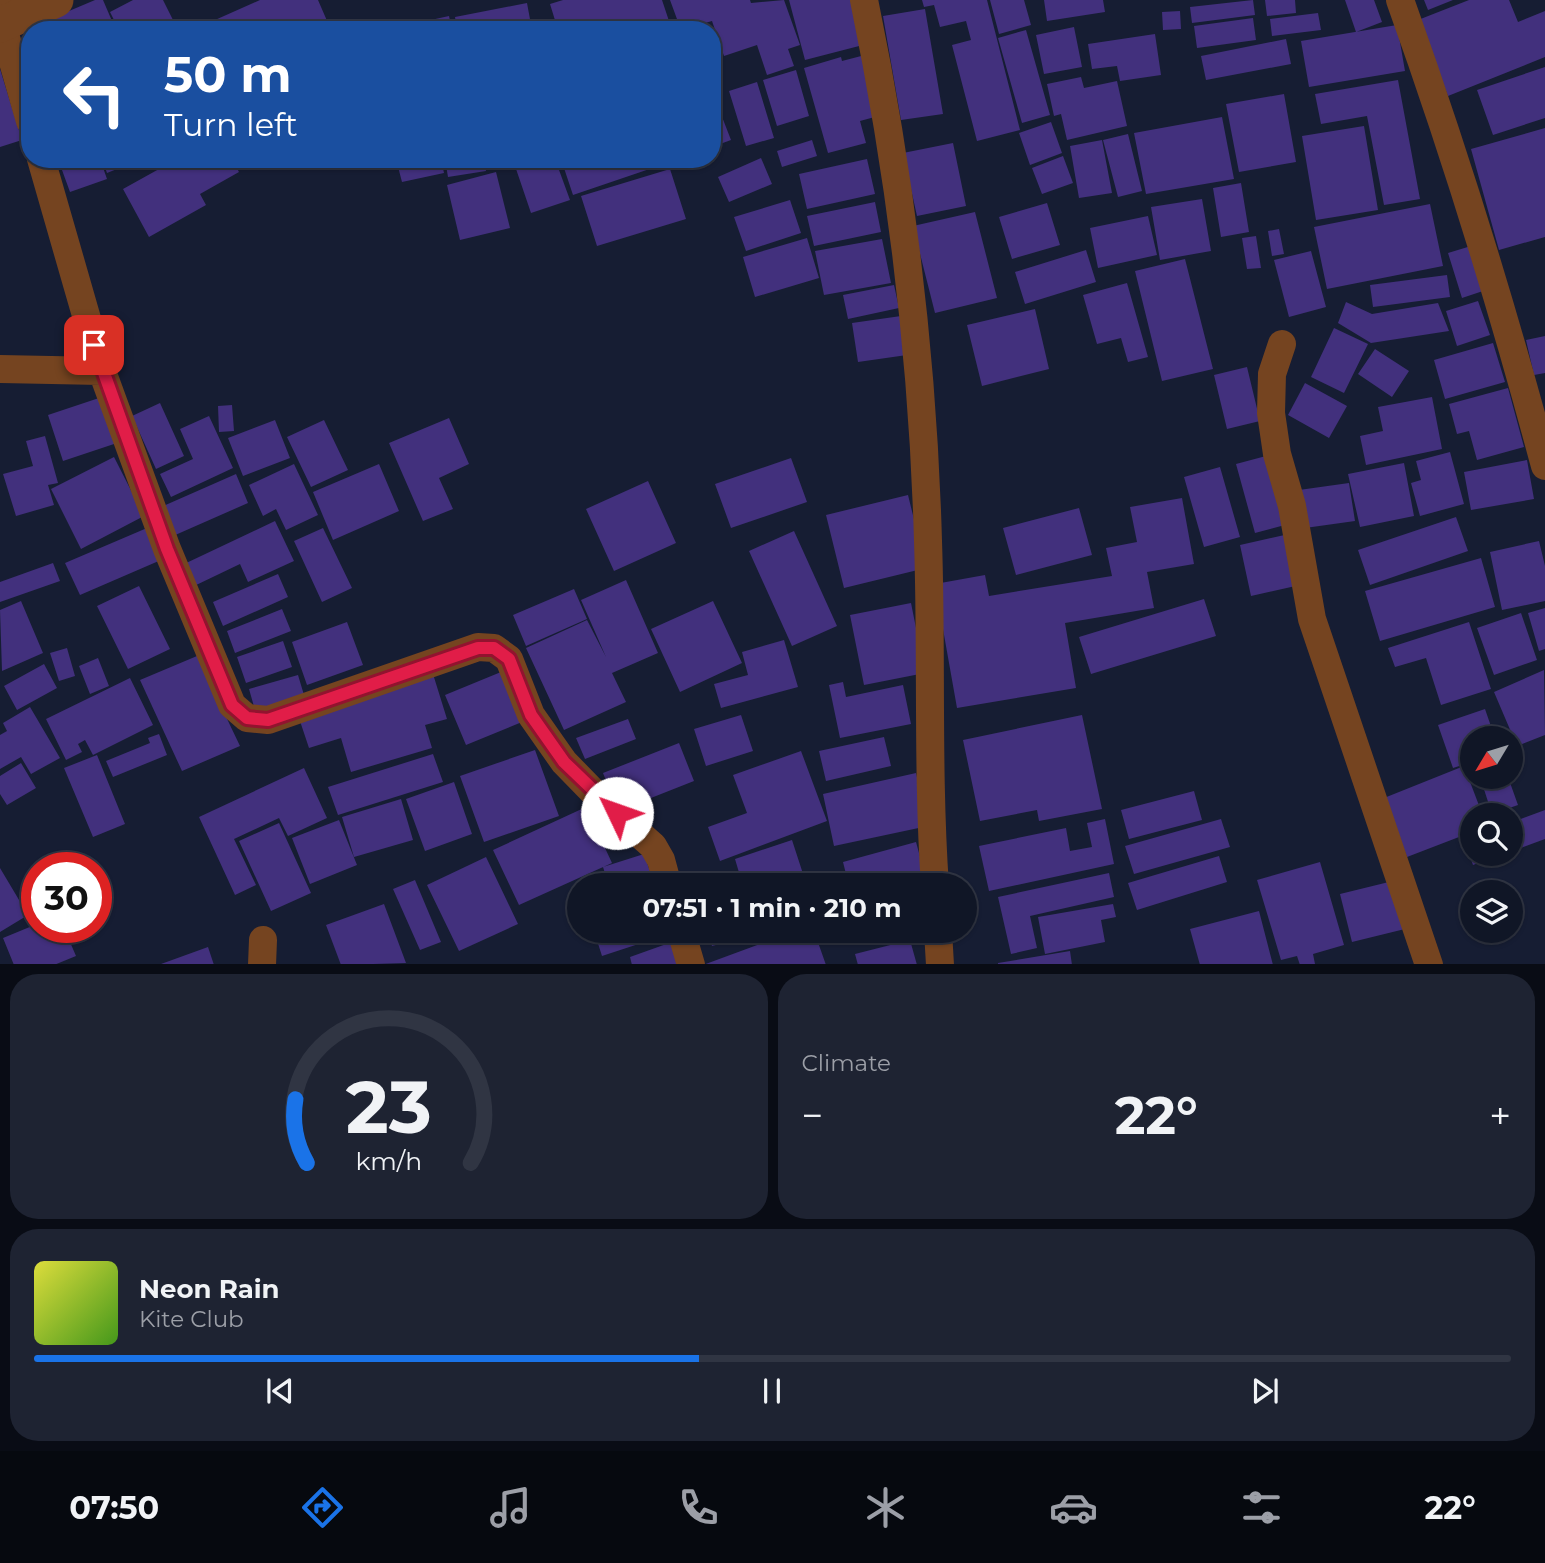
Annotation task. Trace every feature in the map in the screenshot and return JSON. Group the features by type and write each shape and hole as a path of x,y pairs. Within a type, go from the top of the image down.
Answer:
{"street":[{"path":"21,89 1,17 56,0"},
{"path":"864,0 879,74 915,319 929,541 929,803 934,873"},
{"path":"1400,0 1434,96 1511,336 1545,466"},
{"path":"44,168 102,371 167,549 232,705 247,718 268,720 478,648 494,648 509,659 531,715 564,762 653,846 662,860 665,873"},
{"path":"1282,344 1272,374 1271,413 1277,454 1292,506 1312,620 1429,964"},
{"path":"0,369 102,371"},
{"path":"685,943 691,964"},
{"path":"939,943 940,964"}],"building":[{"path":"95,0 103,0 112,21 45,21"},
{"path":"133,0 163,0 174,21 114,21 110,12"},
{"path":"260,0 318,0 327,21 215,21"},
{"path":"563,0 662,0 669,21 555,21 550,4"},
{"path":"670,0 750,0 751,3 784,0 800,45 788,49 794,66 767,75 757,45 724,56 721,47 721,21 678,21"},
{"path":"789,0 852,0 863,45 805,60"},
{"path":"922,0 987,0 1020,130 977,141 952,45 971,40 966,21 940,27 934,5 924,7"},
{"path":"990,0 1024,0 1031,25 999,34"},
{"path":"1044,0 1103,0 1105,12 1047,21"},
{"path":"1253,0 1255,15 1192,23 1190,7"},
{"path":"1265,0 1295,0 1296,13 1267,16"},
{"path":"1345,0 1374,0 1382,22 1356,32"},
{"path":"1424,0 1453,0 1428,10"},
{"path":"1469,0 1509,0 1518,22 1545,11 1545,57 1448,96 1418,20"},
{"path":"527,3 530,21 456,21 455,17"},
{"path":"925,9 943,114 901,120 883,16"},
{"path":"1180,11 1181,29 1163,30 1162,12"},
{"path":"1318,13 1321,30 1272,36 1270,19"},
{"path":"449,16 450,21 426,21"},
{"path":"1253,18 1256,40 1197,48 1194,26"},
{"path":"1397,25 1405,71 1309,87 1301,41"},
{"path":"1074,27 1082,67 1044,74 1036,35"},
{"path":"1026,30 1050,115 1022,123 998,38"},
{"path":"1155,34 1161,75 1120,81 1117,66 1092,69 1088,44"},
{"path":"1286,39 1291,64 1206,80 1201,56"},
{"path":"865,55 882,115 860,121 866,143 828,153 804,68 841,57 842,61"},
{"path":"1545,67 1545,118 1493,135 1477,90"},
{"path":"0,69 21,140 0,147"},
{"path":"796,70 809,116 777,126 763,80"},
{"path":"1081,77 1084,88 1117,81 1127,126 1067,140 1061,114 1054,116 1047,84"},
{"path":"1398,80 1420,199 1384,205 1367,116 1321,124 1315,94"},
{"path":"757,82 774,138 746,146 729,91"},
{"path":"1284,94 1296,162 1239,172 1226,104"},
{"path":"721,114 731,140 721,144"},
{"path":"1222,117 1234,179 1146,194 1134,133"},
{"path":"1051,122 1062,153 1030,165 1019,133"},
{"path":"1364,126 1378,210 1316,220 1302,136"},
{"path":"1545,128 1545,237 1499,250 1471,149"},
{"path":"1128,134 1142,191 1118,197 1103,140"},
{"path":"812,140 817,156 782,167 777,151"},
{"path":"1102,140 1112,193 1079,198 1070,146"},
{"path":"953,143 966,206 917,216 903,153"},
{"path":"1063,156 1073,183 1042,194 1032,168"},
{"path":"761,158 772,184 729,202 718,177"},
{"path":"867,159 875,194 807,209 799,174"},
{"path":"61,168 103,168 107,179 70,192"},
{"path":"105,168 120,168 107,173"},
{"path":"161,168 237,168 239,172 200,194 206,205 149,237 123,189"},
{"path":"398,168 443,168 444,173 402,182"},
{"path":"446,168 486,168 486,171 448,177"},
{"path":"516,168 558,168 570,200 531,213"},
{"path":"564,168 652,168 573,195"},
{"path":"670,169 686,219 597,246 581,196"},
{"path":"496,172 510,228 460,240 447,185"},
{"path":"1241,183 1249,232 1221,237 1213,188"},
{"path":"1202,199 1211,251 1160,260 1151,207"},
{"path":"790,200 801,233 746,251 734,217"},
{"path":"875,202 881,232 814,246 807,216"},
{"path":"1047,203 1060,245 1012,259 999,217"},
{"path":"1430,204 1443,266 1327,289 1314,227"},
{"path":"975,212 997,298 935,313 913,226"},
{"path":"1148,216 1157,255 1098,268 1090,228"},
{"path":"1279,229 1284,254 1272,256 1268,231"},
{"path":"1256,236 1261,268 1247,269 1242,238"},
{"path":"807,238 819,278 755,297 743,257"},
{"path":"882,239 891,283 824,295 815,251"},
{"path":"1471,246 1486,290 1462,298 1448,253"},
{"path":"1086,250 1096,282 1025,304 1015,272"},
{"path":"1311,251 1326,307 1289,317 1274,260"},
{"path":"1185,259 1213,369 1162,381 1135,271"},
{"path":"1447,275 1450,297 1373,307 1370,285"},
{"path":"1127,283 1148,357 1128,362 1121,338 1097,344 1083,295"},
{"path":"894,285 899,308 848,319 843,295"},
{"path":"1478,301 1490,335 1457,346 1446,311"},
{"path":"1346,302 1372,314 1438,303 1449,331 1371,343 1338,323"},
{"path":"1035,309 1049,369 982,386 967,325"},
{"path":"901,316 907,355 858,362 852,323"},
{"path":"1334,328 1368,344 1344,393 1311,377"},
{"path":"1545,336 1545,373 1534,375 1526,340"},
{"path":"1493,343 1505,382 1445,399 1434,360"},
{"path":"1375,349 1409,371 1392,397 1358,374"},
{"path":"1247,367 1260,421 1227,429 1214,375"},
{"path":"1305,383 1347,406 1329,438 1288,415"},
{"path":"1508,388 1524,447 1477,460 1469,431 1457,434 1449,404"},
{"path":"102,397 117,443 63,461 48,415"},
{"path":"1432,397 1442,449 1366,465 1360,436 1383,431 1378,407"},
{"path":"160,403 184,456 156,469 132,416"},
{"path":"232,405 234,431 219,432 218,406"},
{"path":"209,416 233,468 171,497 160,474 193,459 180,429"},
{"path":"449,418 469,464 439,478 453,509 423,521 389,443"},
{"path":"275,420 290,458 243,476 228,438"},
{"path":"324,420 348,470 311,487 287,437"},
{"path":"45,436 58,483 48,485 54,505 16,516 3,474 33,466 26,441"},
{"path":"1450,452 1464,504 1420,516 1411,483 1421,480 1416,461"},
{"path":"1266,456 1285,525 1255,533 1236,464"},
{"path":"114,457 144,516 81,549 51,489"},
{"path":"791,458 807,502 731,528 715,484"},
{"path":"1527,460 1534,499 1471,510 1464,472"},
{"path":"1404,463 1414,516 1360,527 1348,474"},
{"path":"294,464 318,515 286,530 276,509 263,516 249,485"},
{"path":"379,464 399,511 333,540 313,492"},
{"path":"1220,467 1240,537 1204,547 1184,477"},
{"path":"236,474 248,503 173,536 161,507"},
{"path":"648,481 676,543 614,571 586,509"},
{"path":"1349,483 1355,521 1305,528 1299,490"},
{"path":"908,495 926,568 844,588 826,515"},
{"path":"1182,498 1194,564 1147,572 1154,608 1065,623 1076,688 957,708 935,584 985,575 989,596 1112,576 1106,548 1137,542 1130,507"},
{"path":"1079,508 1092,555 1016,575 1003,528"},
{"path":"1456,517 1468,551 1370,585 1358,550"},
{"path":"275,521 294,561 248,582 240,564 192,587 182,565"},
{"path":"147,528 161,560 80,595 65,563"},
{"path":"323,528 352,588 322,602 294,541"},
{"path":"794,531 837,626 792,646 749,551"},
{"path":"1289,534 1300,585 1251,596 1240,545"},
{"path":"1539,541 1545,566 1545,601 1502,610 1490,552"},
{"path":"1481,558 1495,607 1380,641 1365,591"},
{"path":"53,563 60,581 0,602 0,582"},
{"path":"278,574 288,597 223,626 213,602"},
{"path":"626,580 658,653 612,673 626,702 564,730 526,648 587,620 606,657 581,600"},
{"path":"139,586 170,649 128,669 97,606"},
{"path":"574,589 587,619 526,646 513,615"},
{"path":"1204,599 1216,636 1091,674 1079,637"},
{"path":"21,601 43,653 2,671 0,610"},
{"path":"713,601 742,663 680,692 651,629"},
{"path":"911,603 925,673 864,685 850,615"},
{"path":"1545,608 1545,649 1539,651 1528,613"},
{"path":"282,609 291,631 235,653 227,631"},
{"path":"1521,613 1537,660 1494,675 1477,628"},
{"path":"347,622 363,665 307,685 292,642"},
{"path":"1469,622 1491,689 1441,705 1426,658 1395,667 1388,648"},
{"path":"784,640 798,687 721,708 714,684 748,675 742,652"},
{"path":"283,641 292,667 246,683 237,657"},
{"path":"67,648 75,676 59,681 50,653"},
{"path":"197,656 240,746 182,771 140,680"},
{"path":"98,658 109,686 90,694 79,666"},
{"path":"44,664 57,688 17,710 4,686"},
{"path":"1544,670 1545,735 1523,744 1523,726 1508,726 1494,692"},
{"path":"501,672 522,722 466,745 445,695"},
{"path":"433,674 447,719 425,725 432,748 351,772 341,738 309,748 298,715"},
{"path":"298,675 304,695 255,710 249,689"},
{"path":"130,678 153,725 93,755 85,740 78,744 82,752 66,760 46,719"},
{"path":"843,682 846,697 903,685 911,724 840,738 829,685"},
{"path":"30,707 60,758 31,774 21,757 0,769 0,735 7,731 3,723"},
{"path":"1485,709 1491,726 1460,726 1460,766 1453,768 1438,725"},
{"path":"741,715 753,751 706,766 694,729"},
{"path":"1082,715 1102,809 1039,821 1037,810 980,821 963,740"},
{"path":"628,719 636,739 585,759 576,738"},
{"path":"159,734 167,755 113,777 106,761 150,743 148,738"},
{"path":"884,737 891,766 826,781 819,751"},
{"path":"679,743 694,781 618,811 603,773"},
{"path":"535,750 559,816 484,842 460,776"},
{"path":"801,751 827,821 720,861 708,827 747,813 733,775"},
{"path":"433,754 443,782 338,815 328,787"},
{"path":"97,755 125,824 93,837 64,768"},
{"path":"21,763 36,788 7,805 0,794 0,776"},
{"path":"304,768 327,818 288,836 279,818 234,839 256,885 235,895 199,817"},
{"path":"1460,768 1460,789 1473,789 1478,803 1460,803 1460,837 1407,857 1384,798"},
{"path":"916,773 928,826 834,846 823,794"},
{"path":"454,782 472,834 425,851 406,799"},
{"path":"1484,789 1512,789 1517,803 1488,803"},
{"path":"1194,791 1202,820 1129,839 1121,810"},
{"path":"401,799 413,840 354,857 342,817"},
{"path":"586,807 612,863 590,873 567,873 567,883 519,905 493,850"},
{"path":"1545,810 1545,839 1523,847 1523,818"},
{"path":"1105,819 1114,864 989,891 979,846 1066,828 1070,851 1092,847 1087,823"},
{"path":"1221,819 1230,847 1134,874 1125,846"},
{"path":"339,820 357,865 310,884 292,838"},
{"path":"279,823 311,893 271,911 239,841"},
{"path":"792,840 803,873 739,873 735,859"},
{"path":"916,842 924,873 846,873 843,862"},
{"path":"644,854 651,873 605,873 603,867"},
{"path":"1219,856 1227,882 1137,910 1128,883"},
{"path":"486,857 518,924 459,951 427,885"},
{"path":"1320,862 1344,945 1313,954 1315,964 1300,964 1297,956 1281,960 1257,880"},
{"path":"0,868 21,903 21,919 0,932"},
{"path":"1109,873 1114,897 1030,916 1037,948 1011,954 998,897"},
{"path":"415,880 441,942 420,950 393,889"},
{"path":"1397,880 1409,928 1352,942 1340,894"},
{"path":"384,904 406,963 341,964 326,925"},
{"path":"1113,904 1116,917 1101,920 1105,942 1045,954 1038,917"},
{"path":"1259,911 1273,964 1200,964 1190,929"},
{"path":"21,931 21,943 70,943 76,956 56,964 14,964 3,938"},
{"path":"598,943 642,943 602,956"},
{"path":"672,943 680,964 632,964 630,957"},
{"path":"763,943 818,943 826,964 706,964"},
{"path":"898,943 911,943 917,964 858,964 855,954"},
{"path":"208,947 214,964 161,964"},
{"path":"1070,951 1072,964 998,964"}],"route":[{"path":"94,345 167,549 232,705 247,718 268,720 478,648 494,648 509,659 531,715 564,762 617,813"}]}
